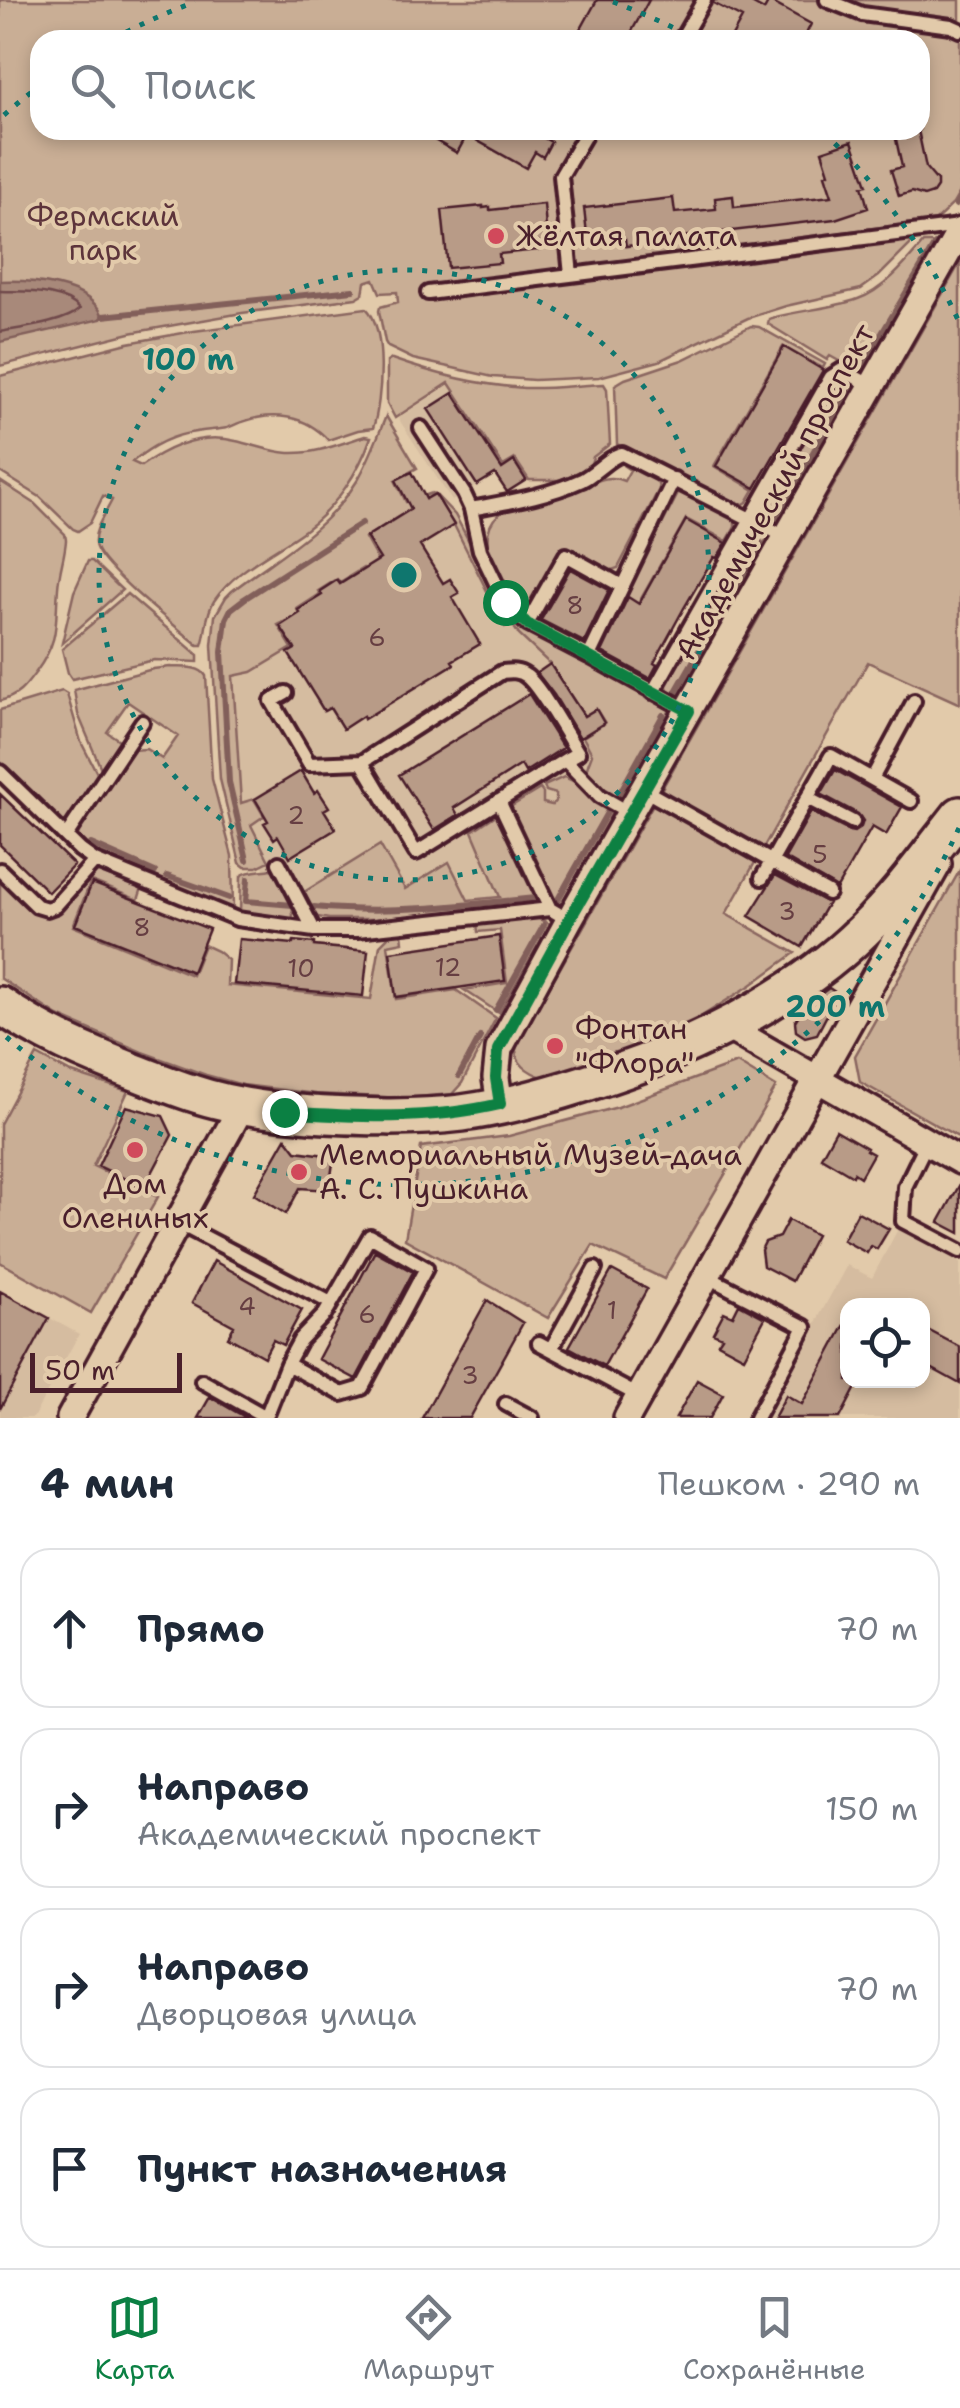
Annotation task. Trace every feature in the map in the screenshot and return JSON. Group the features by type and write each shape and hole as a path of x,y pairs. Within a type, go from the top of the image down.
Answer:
{"main road":[{"path":"0,1004 36,1027 103,1060 194,1094 242,1106 352,1117 466,1112 606,1077 727,1028 820,967 863,932 960,815"}],"street":[{"name":"Академический проспект","path":"500,1104 496,1078 498,1050 559,914 644,790 960,229"},
{"path":"633,1407 960,825"},
{"path":"820,967 841,966 850,972 857,980 859,1001"},
{"path":"727,1028 960,1161"},
{"path":"70,1418 242,1106"}],"lane":[{"path":"687,30 704,0"},
{"path":"826,0 862,14 960,30"},
{"path":"571,275 561,176 582,140"},
{"path":"428,292 960,229"},
{"path":"652,692 834,374 842,370 872,386"},
{"path":"421,428 464,494 484,560 505,602 527,624 689,711"},
{"path":"470,509 562,488 601,469 618,454 631,457 786,537"},
{"path":"589,656 674,479"},
{"path":"527,624 566,555 622,586"},
{"path":"286,693 272,701 309,764 362,762 502,672 513,670 533,683 578,753 416,853 362,762"},
{"path":"872,778 914,701"},
{"path":"66,836 142,722"},
{"path":"762,878 831,756 911,801"},
{"path":"566,760 600,796 630,813"},
{"path":"0,772 94,861 236,919 314,930 559,914 498,802"},
{"path":"644,790 828,894"},
{"path":"807,798 852,822"},
{"path":"0,870 37,906 46,909 54,906 94,861"},
{"path":"278,863 314,930"},
{"path":"927,1142 902,1196 903,1221 960,1251"},
{"path":"178,1223 332,1304"},
{"path":"202,1382 266,1418 287,1364 300,1340 326,1314 370,1236 426,1268 362,1388 342,1394 287,1364"},
{"path":"595,1269 546,1346 633,1407"},
{"path":"706,1276 805,1327 756,1418"},
{"path":"506,1404 532,1418"}],"shaded area":[{"path":"449,385 502,469 452,501 398,418"},
{"path":"435,494 506,627 512,623 519,635 550,664 584,716 596,709 625,753 501,896 438,903 311,888 292,899 283,897 250,837 241,804 231,639 253,607"},
{"path":"898,1229 960,1262 960,1418 764,1418 847,1265 872,1278"},
{"path":"0,1291 79,1334 33,1418 0,1418"}],"green space":[{"name":"Фермский парк","path":"0,0 960,0 960,192 953,204 936,220 789,239 790,253 914,238 879,276 861,289 748,318 659,361 599,377 493,377 413,359 385,342 379,311 380,307 398,302 397,292 380,293 374,279 365,282 363,294 356,298 130,333 0,366"},
{"path":"923,243 936,247 863,369 830,356 827,360 768,324 772,318 868,295 894,275"},
{"path":"960,263 960,704 868,662 726,914 795,953 694,1021 652,1042 545,1078 534,1073 517,1057 517,1044"},
{"path":"366,308 373,318 380,348 379,401 373,428 328,440 299,420 265,417 178,436 132,462 141,466 174,447 211,438 299,453 371,437 353,476 326,511 305,530 244,570 214,601 202,645 140,596 99,553 96,533 112,500 103,496 90,523 78,531 40,497 0,472 0,376 128,343"},
{"path":"751,326 825,364 823,368 783,347 714,466 754,490 742,505 617,444 615,385 682,360"},
{"path":"392,359 457,378 507,387 604,384 610,444 593,457 590,467 560,480 529,480 515,459 503,466 449,383 395,418 387,403 387,362"},
{"path":"839,380 855,385 775,524 766,517 766,509"},
{"path":"386,416 417,468 395,480 406,502 432,493 435,494 455,515 512,623 671,708 619,802 595,785 587,771 592,754 583,737 605,723 596,709 584,716 550,664 512,624 505,627 454,525 434,494 365,538 379,563 340,582 337,579 297,609 299,614 278,625 292,648 252,672 233,676 241,803 254,799 264,816 251,825 269,861 245,867 240,863 220,779 212,645 215,616 232,591 300,542 345,498 365,466"},
{"path":"626,465 652,476 659,489 618,568 603,571 563,548 524,612 506,592 492,563 488,533 493,520 511,508 565,495 601,479 624,481 630,470"},
{"path":"0,481 34,503 65,534 66,540 55,632 49,650 25,686 0,701"},
{"path":"679,492 687,492 731,516 735,527 727,541 686,519 625,627 616,621 616,613"},
{"path":"757,531 769,535 676,698 668,692 666,681 748,535"},
{"path":"88,561 122,590 62,643 74,592"},
{"path":"127,594 198,655 198,662 154,660 72,679 62,649"},
{"path":"170,667 195,669 206,676 212,779 232,856 233,911 85,846 78,837 79,826 131,750 146,749 162,759 178,736 128,702 107,732 122,742 102,771 78,714 74,690"},
{"path":"62,691 67,694 81,742 100,779 71,820 59,823 0,765 0,710"},
{"path":"564,777 578,783 613,811 559,907 507,809 540,789 543,803 552,805 556,794 546,791 544,786"},
{"path":"499,813 538,896 537,901 526,906 329,919 312,913 301,894 380,845 405,889 449,862 468,900 500,897 472,831"},
{"path":"272,869 292,899 293,917 287,922 240,913 241,876"},
{"path":"960,870 960,1138 860,1082 855,1056"},
{"path":"98,872 142,888 138,900 91,881 73,926 192,975 204,945 228,960 227,985 371,999 380,945 391,934 402,933 403,942 388,945 396,999 456,990 496,1018 462,1083 452,1094 405,1098 316,1094 243,1085 142,1052 58,1016 0,978 0,877 55,912"},
{"path":"533,916 550,924 499,1013 464,990 507,983 500,930 478,932 477,923"},
{"path":"37,1055 69,1072 128,1091 93,1166 158,1197 91,1313 0,1262 0,1124"},
{"path":"737,1063 776,1087 664,1279 593,1245 548,1318 405,1239 421,1147 509,1136 618,1107"}],"water":[{"path":"0,281 27,281 72,290 96,305 103,316 0,342"}],"building":[{"path":"597,0 649,0 632,30 581,29"},
{"path":"746,0 764,10 769,1 811,24 808,30 735,30 742,18 713,3"},
{"path":"434,140 464,140 457,153"},
{"path":"476,140 551,142 543,157 535,152 526,168"},
{"path":"896,140 920,140 926,168 937,181 933,193 899,196 891,170 902,167"},
{"path":"852,141 867,185 862,186 868,208 835,219 653,243 626,246 625,239 588,243 584,208 673,198 675,213 716,209 715,198 733,196 734,207 832,196 822,151"},
{"name":"Жёлтая палата","path":"544,204 547,241 538,242 539,250 499,254 500,263 448,268 442,210"},
{"path":"784,347 823,370 755,488 716,466"},
{"path":"453,393 502,469 514,461 526,480 507,492 495,474 477,485 428,409"},
{"path":"412,472 426,499 435,494 454,525 420,546 443,583 450,579 459,593 452,597 480,644 452,661 454,664 343,729 330,708 324,711 288,653 295,649 280,626 322,595 320,591 337,580 340,584 380,559 366,537 411,509 396,480"},
{"path":"686,520 726,543 684,608 650,678 602,652 628,597 639,604"},
{"path":"570,569 609,590 584,642 541,620"},
{"path":"550,664 584,716 596,709 604,723 580,738 537,673"},
{"path":"529,694 563,748 525,772 521,765 454,808 458,815 434,830 399,775"},
{"path":"835,770 902,807 886,835 872,827 837,888 785,858 811,812 849,831 861,827 863,821 858,814 821,794"},
{"path":"301,771 314,793 318,790 329,807 324,810 336,829 290,857 278,836 274,839 264,823 268,821 255,799"},
{"path":"0,794 74,865 48,892 0,845"},
{"path":"775,875 828,903 802,947 749,916"},
{"path":"92,883 209,929 192,972 75,925"},
{"path":"499,936 505,981 396,997 390,952"},
{"path":"239,939 293,944 294,941 368,951 363,996 234,984"},
{"path":"829,988 838,994 817,1034 805,1037 796,1031 795,1021 804,1006"},
{"name":"Дом Олениных","path":"126,1106 163,1116 172,1135 144,1188 98,1166"},
{"path":"836,1130 873,1154 860,1177 821,1157"},
{"name":"Мемориальный Музей-дача А. С. Пушкина","path":"286,1138 296,1151 334,1156 329,1190 300,1188 286,1214 254,1194"},
{"path":"960,1184 960,1233 939,1222"},
{"path":"858,1212 889,1229 877,1249 871,1246 867,1253 843,1240"},
{"path":"788,1220 816,1235 792,1281 763,1266 761,1250 765,1242 779,1237"},
{"path":"375,1251 413,1272 356,1379 318,1359"},
{"path":"214,1261 302,1310 283,1345 273,1340 264,1357 228,1337 234,1326 192,1303"},
{"path":"612,1270 647,1289 604,1366 569,1347"},
{"path":"0,1291 49,1318 0,1409"},
{"path":"487,1300 523,1323 470,1418 422,1418"},
{"path":"739,1304 765,1318 744,1357 718,1343 722,1337 713,1333 724,1312 733,1316"},
{"path":"930,1331 960,1347 960,1384 930,1367"},
{"path":"840,1334 840,1388 856,1388 840,1418 774,1418 786,1395 802,1404"},
{"path":"697,1380 723,1394 710,1418 676,1418"},
{"path":"210,1397 236,1412 247,1418 198,1418"}],"waterway":[{"path":"956,205 960,198"},
{"path":"863,365 935,244"},
{"path":"103,316 353,290"},
{"path":"773,522 851,386"},
{"path":"247,860 229,782 222,652 226,619 244,599 362,523"},
{"path":"675,693 761,543"},
{"path":"618,796 663,715"},
{"path":"557,901 608,811"},
{"path":"91,844 155,872"},
{"path":"167,876 229,898"},
{"path":"248,879 246,901 293,905"},
{"path":"314,907 397,909 534,898"},
{"path":"496,1010 544,925"},
{"path":"459,1076 480,1037"}],"place":[{"name":"Жёлтая палата","path":"496,236"},
{"name":"Фонтан \"Флора\"","path":"555,1046"},
{"name":"Дом Олениных","path":"135,1150"},
{"name":"Мемориальный Музей-дача А. С. Пушкина","path":"299,1172"}],"route":[{"path":"284,1112 414,1117 500,1104 496,1078 498,1050 689,711 520,620 505,602"}]}
